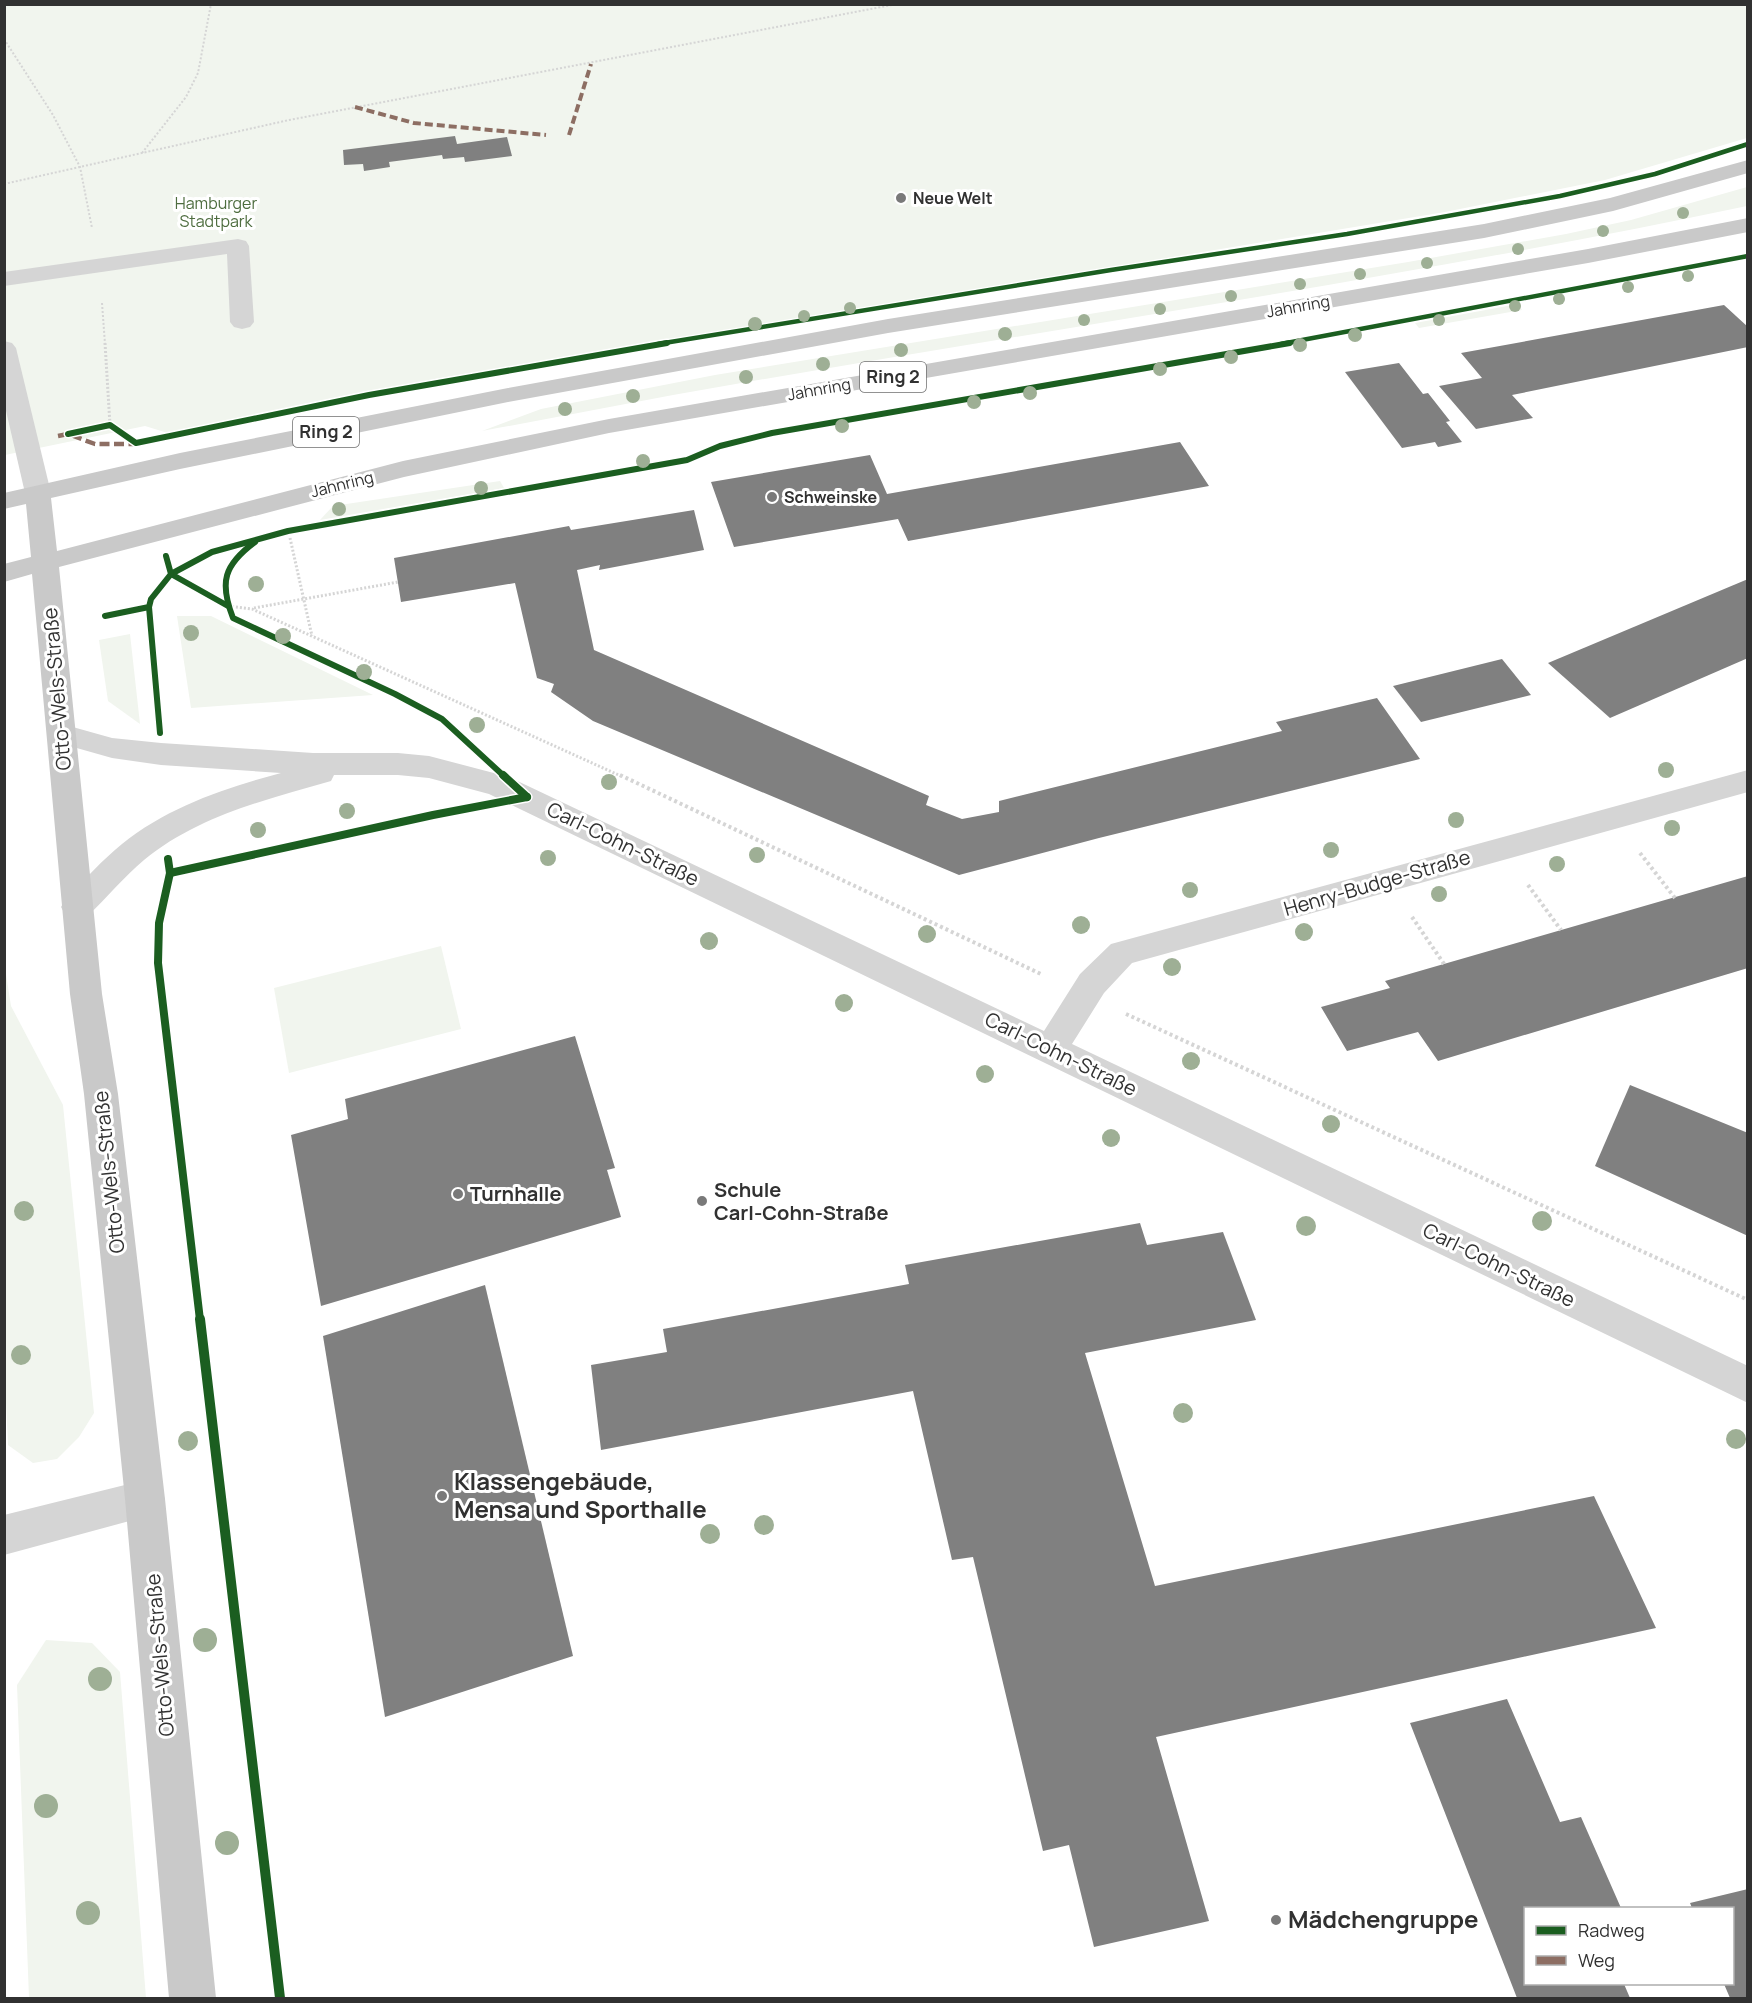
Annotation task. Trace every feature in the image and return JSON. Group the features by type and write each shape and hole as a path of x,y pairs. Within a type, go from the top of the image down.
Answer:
{"main road":[{"name":"Ring 2","path":"4,501 180,461 566,384 888,326 1494,230 1613,204 1748,166"},
{"name":"Jahnring","path":"4,573 403,469 609,426 1588,256 1748,225"},
{"name":"Otto-Wels-Straße","path":"38,493 86,994 101,1094 145,1499 192,1998"}],"street":[{"path":"4,279 238,246 242,322"},
{"name":"Otto-Wels-Straße","path":"4,348 38,493"},
{"name":"Carl-Cohn-Straße","path":"62,734 112,748 161,754 313,764 363,763 429,767 462,774 507,789 1748,1385"},
{"name":"Carl-Cohn-Straße","path":"77,907 134,852 166,829 226,801 311,775 363,763"},
{"name":"Henry-Budge-Straße","path":"1051,1049 1110,960 1122,953 1748,781"},
{"path":"4,1535 145,1499"}],"path":[{"path":"142,153 186,97 198,73 211,4"},
{"path":"4,184 289,120 897,4"},
{"path":"4,39 53,115 80,167 99,265 110,425"},
{"path":"288,531 312,636"},
{"path":"252,609 398,582"},
{"path":"227,602 252,609 569,751 1086,995 1748,1300"},
{"path":"227,602 233,618"},
{"path":"1613,818 1675,898"},
{"path":"1502,848 1561,930"},
{"path":"1388,880 1444,964"}],"green space":[{"name":"Hamburger Stadtpark","path":"4,5 1747,5 1747,138 1605,180 1445,212 435,379 171,434 145,426 5,455"},
{"path":"1747,187 1747,206 1620,232 1239,300 699,390 482,431 541,409 715,375 1566,234 1631,220"},
{"path":"1518,304 1522,310 1419,328 1415,323"},
{"path":"500,481 504,488 320,520 333,506"},
{"path":"177,616 211,616 373,695 191,708"},
{"path":"130,634 140,724 108,701 99,640"},
{"path":"441,946 461,1029 289,1073 274,988"},
{"path":"5,968 11,1006 63,1105 94,1413 79,1437 57,1459 33,1463 8,1445 4,1359"},
{"path":"46,1640 92,1643 120,1672 146,1998 29,1998 17,1685"}],"building":[{"path":"455,136 457,144 507,137 512,156 465,162 464,157 443,159 442,155 389,162 390,167 364,171 363,164 344,165 343,150"},
{"path":"1724,305 1748,327 1748,347 1512,395 1533,418 1476,429 1439,386 1482,378 1461,353"},
{"path":"1399,363 1423,394 1428,393 1450,421 1446,422 1462,442 1438,447 1435,442 1402,448 1345,372"},
{"path":"1180,442 1209,486 908,541 898,519 734,547 711,482 870,455 887,494"},
{"path":"694,510 704,550 599,570 600,565 577,570 594,650 929,796 926,805 962,819 999,812 999,801 1282,731 1276,722 1377,698 1420,759 959,875 593,721 551,692 554,684 537,678 515,583 401,602 394,558 569,526 571,530"},
{"path":"1748,579 1748,658 1610,718 1548,663"},
{"path":"1502,659 1531,695 1421,722 1393,686"},
{"path":"1748,876 1748,968 1438,1061 1418,1032 1347,1051 1321,1007 1390,988 1385,981"},
{"name":"Turnhalle","path":"575,1036 615,1168 607,1170 621,1217 321,1306 291,1135 348,1119 345,1099"},
{"path":"1630,1085 1748,1133 1748,1236 1595,1166"},
{"path":"1140,1223 1147,1245 1223,1232 1256,1320 1085,1353 1155,1586 1594,1496 1656,1628 1156,1737 1209,1921 1094,1947 1069,1845 1043,1851 973,1557 952,1560 913,1391 601,1450 591,1365 667,1352 663,1329 909,1284 905,1265"},
{"name":"Klassengebäude, Mensa und Sporthalle","path":"485,1285 573,1656 385,1717 323,1336"},
{"path":"1507,1699 1560,1822 1581,1817 1621,1907 1524,1907 1524,1985 1624,1985 1630,1998 1517,1998 1410,1723"},
{"path":"1748,1889 1748,1998 1730,1998 1724,1985 1734,1985 1734,1907 1692,1907 1690,1903"}],"marked path":[{"path":"569,135 591,64"},
{"path":"355,107 414,123 546,135"},
{"path":"58,436 68,434 95,444 136,444"}],"cycle path":[{"path":"68,434 110,425 136,443 369,395 521,367 1111,270 1347,234 1560,196 1655,174 1748,144"},
{"path":"228,606 171,574 212,552 288,531 687,460 720,446 772,433 1393,325 1748,256"},
{"path":"255,542 236,558 226,575 225,594 233,618 395,694 442,719 527,797"},
{"path":"105,616 149,607 151,599 171,574 166,556"},
{"path":"149,607 160,733"},
{"path":"170,873 433,815 527,797"},
{"path":"168,859 170,873 159,923 158,963 280,1998"}],"place":[{"name":"Neue Welt","path":"901,198"},
{"name":"Schweinske","path":"772,497"},
{"name":"Turnhalle","path":"458,1194"},
{"name":"Schule Carl-Cohn-Straße","path":"702,1201"},
{"name":"Klassengebäude, Mensa und Sporthalle","path":"442,1496"},
{"name":"Mädchengruppe","path":"1276,1920"}]}
